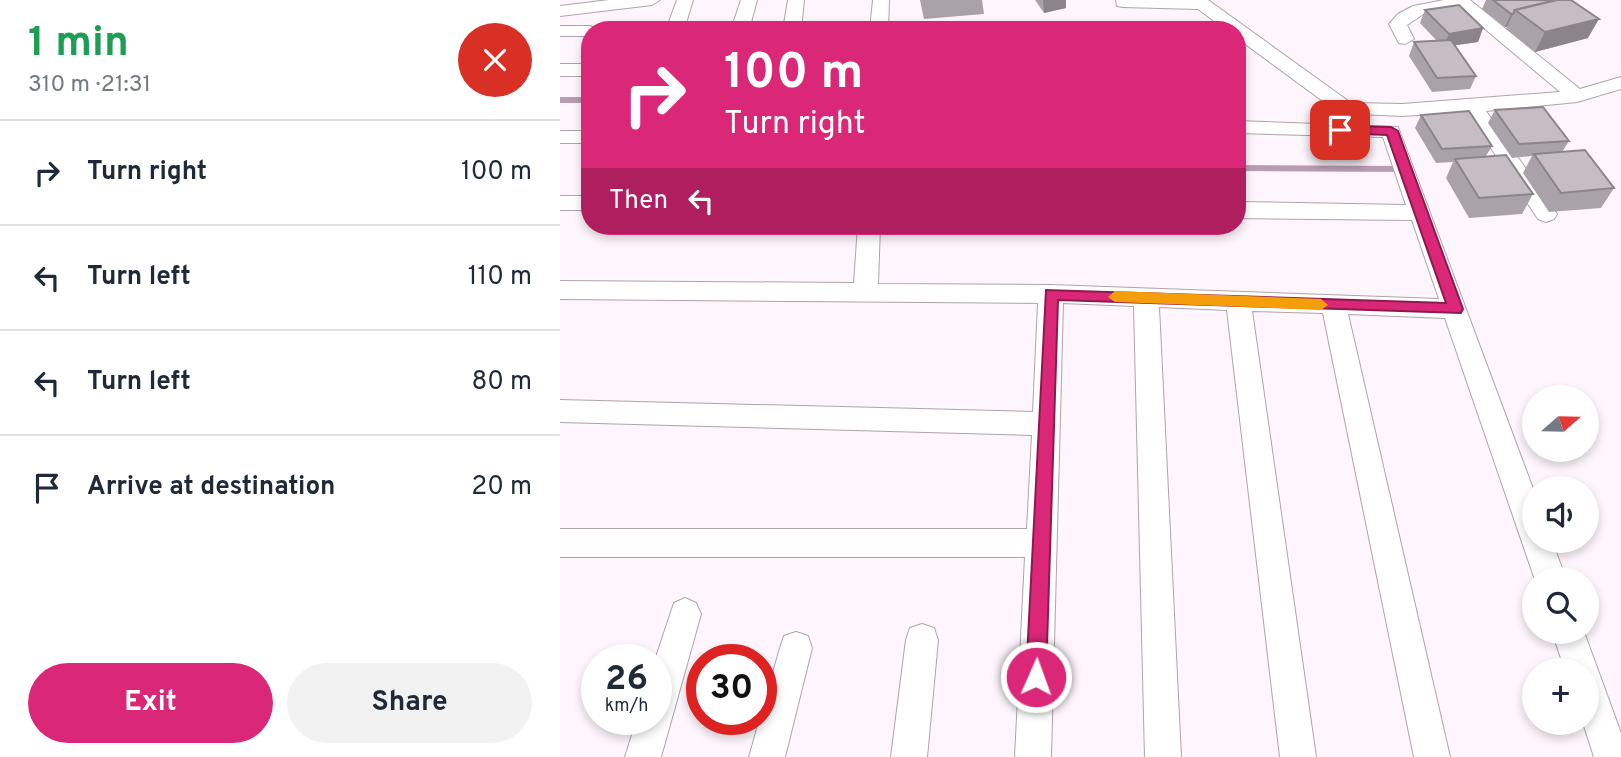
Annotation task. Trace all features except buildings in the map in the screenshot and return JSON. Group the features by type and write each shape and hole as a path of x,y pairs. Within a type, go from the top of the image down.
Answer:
{"street":[{"path":"560,11 652,0"},
{"path":"678,21 685,0"},
{"path":"743,21 749,0"},
{"path":"793,21 796,0"},
{"path":"880,21 881,0"},
{"path":"1123,2 1202,4 1225,21"},
{"path":"1405,40 1398,24 1404,16 1419,10 1462,2 1577,96"},
{"path":"611,21 620,3"},
{"path":"560,31 581,31"},
{"path":"1246,36 1346,109 1402,110 1473,106 1577,96 1621,83"},
{"path":"560,70 581,70"},
{"path":"1473,106 1546,214"},
{"path":"1246,127 1391,131 1522,498"},
{"path":"560,137 581,137"},
{"path":"1486,169 1540,165"},
{"path":"560,203 581,204"},
{"path":"1246,210 1421,213"},
{"path":"866,293 869,235"},
{"path":"560,290 1051,294 1456,309"},
{"path":"1033,757 1051,294"},
{"path":"1146,298 1163,757"},
{"path":"1238,301 1298,757"},
{"path":"1334,305 1432,757"},
{"path":"560,411 1046,424"},
{"path":"560,543 1041,543"},
{"path":"672,658 685,614"},
{"path":"909,757 922,640"},
{"path":"767,757 796,648"},
{"path":"1599,720 1612,757"},
{"path":"643,757 649,735"}],"waterway":[{"path":"560,100 581,100"},
{"path":"1246,168 1402,169"}],"slow traffic":[{"path":"1115,297 1321,305"}],"route":[{"path":"1036,677 1051,294 1456,309 1391,131 1340,130"}]}
